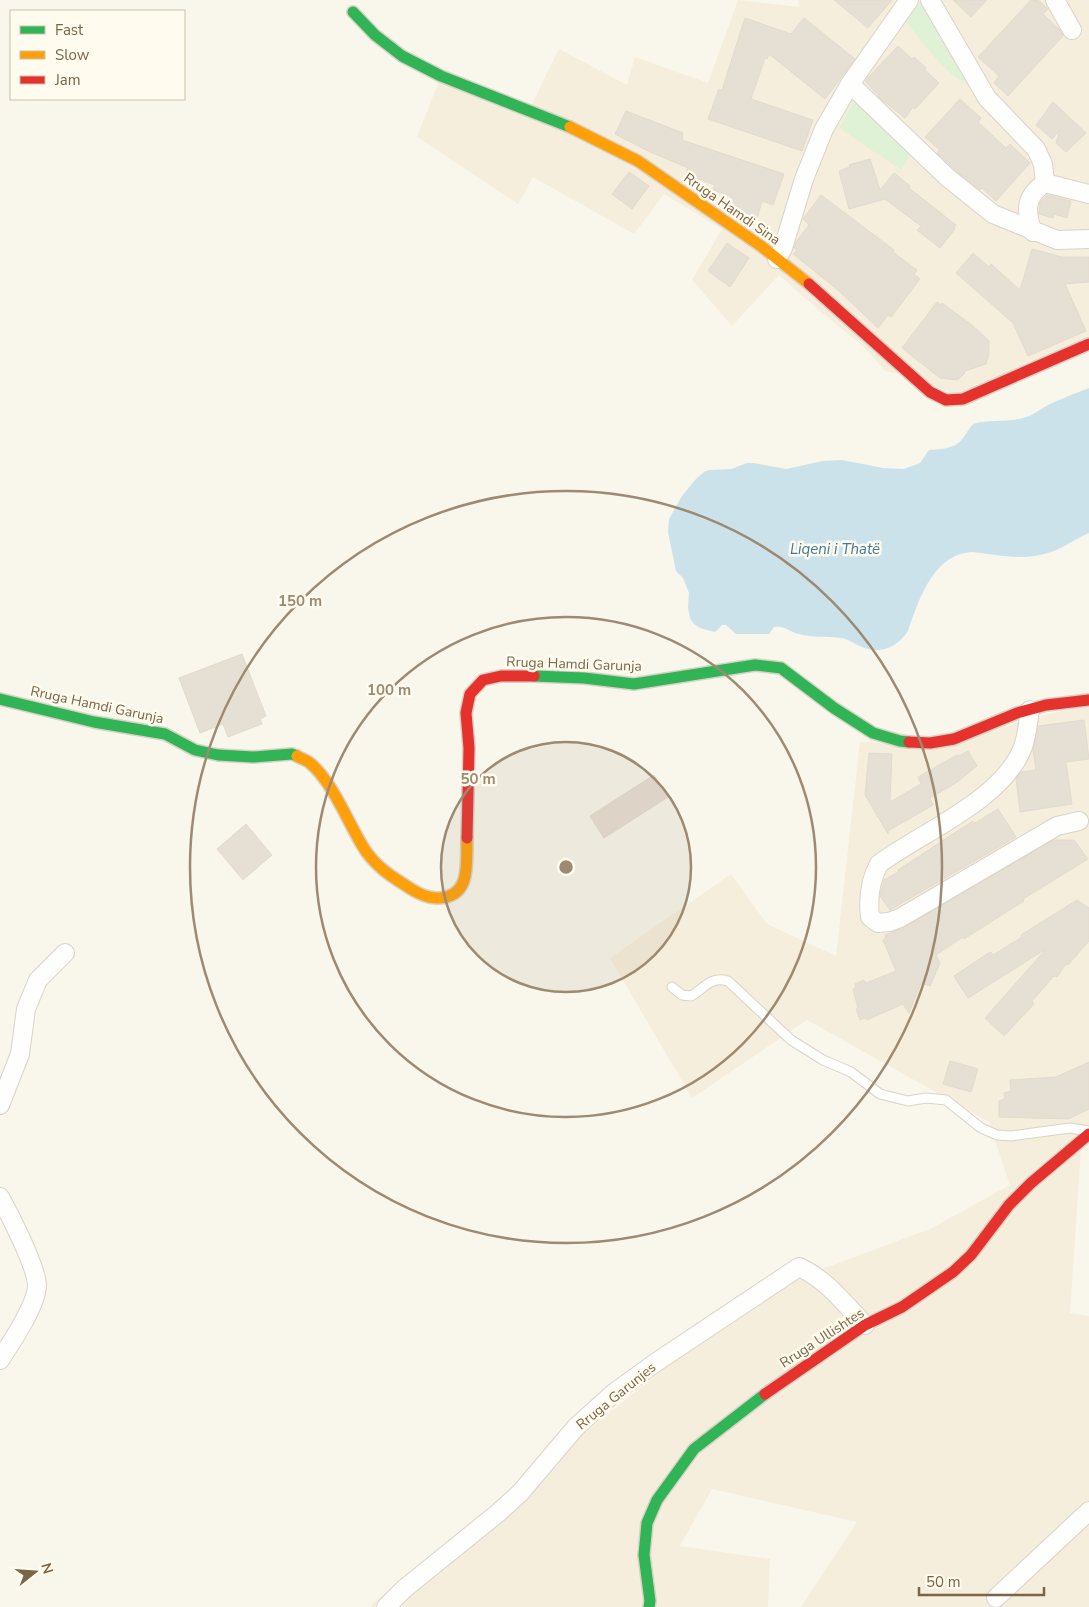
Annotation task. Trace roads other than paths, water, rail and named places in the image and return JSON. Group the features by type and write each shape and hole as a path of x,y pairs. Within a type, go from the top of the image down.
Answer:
{"street":[{"path":"777,259 783,248 804,179 824,129 850,84 909,0"},
{"path":"930,0 987,98 1036,149 1043,164 1045,183"},
{"path":"1055,0 1072,30"},
{"name":"Rruga Hamdi Sina","path":"352,9 375,35 402,56 441,76 564,124 638,161 761,246 809,284 930,392 942,399 954,402 963,399 1089,344"},
{"path":"850,84 947,177 993,214 1033,232 1057,240 1089,239"},
{"path":"1033,232 1028,218 1030,200 1036,189 1045,183 1089,194"},
{"name":"Rruga Hamdi Garunja","path":"0,699 94,722 165,734 195,750 218,755 292,754 310,763 328,785 366,851 383,871 412,890 432,899 456,895 464,883 468,834 470,748 466,713 470,694 483,680 501,676 533,676 584,678 634,684 755,665 781,668 834,708 873,733 900,742 920,743 954,739 1046,704 1089,700"},
{"path":"1030,710 1023,747 1015,763 998,783 972,804 879,864 874,873 871,886 870,917 878,923 900,918 1057,826 1079,822"},
{"path":"0,1105 20,1054 26,1009 38,980 65,953"},
{"name":"Rruga Ullishtes","path":"650,1607 644,1555 647,1523 658,1500 694,1449 781,1382 865,1325 902,1307 953,1272 971,1255 1009,1205 1030,1183 1089,1132"},
{"path":"0,1197 24,1247 37,1285 35,1297 19,1330 0,1360"},
{"name":"Rruga Garunjes","path":"386,1607 404,1589 520,1493 576,1427 615,1392 655,1363 799,1267 822,1281 865,1325"},
{"path":"996,1598 1089,1511"}],"lane":[{"path":"672,987 682,995 691,996 712,981 720,979 728,981 791,1040 823,1060 851,1072 880,1094 908,1100 926,1098 946,1100 990,1133 1011,1136 1070,1128 1089,1132"}],"water":[{"name":"Liqeni i Thatë","path":"1089,388 1089,533 1054,551 1033,556 1013,557 972,552 959,555 947,561 929,581 904,637 894,645 882,650 859,646 847,639 804,635 781,627 774,627 769,634 736,634 726,625 722,625 715,632 700,628 690,618 688,608 689,593 683,578 676,571 668,532 669,519 682,496 704,472 731,469 747,463 786,469 823,461 842,460 883,468 904,469 920,463 929,450 948,448 960,442 973,424 1026,417 1054,402"}]}
